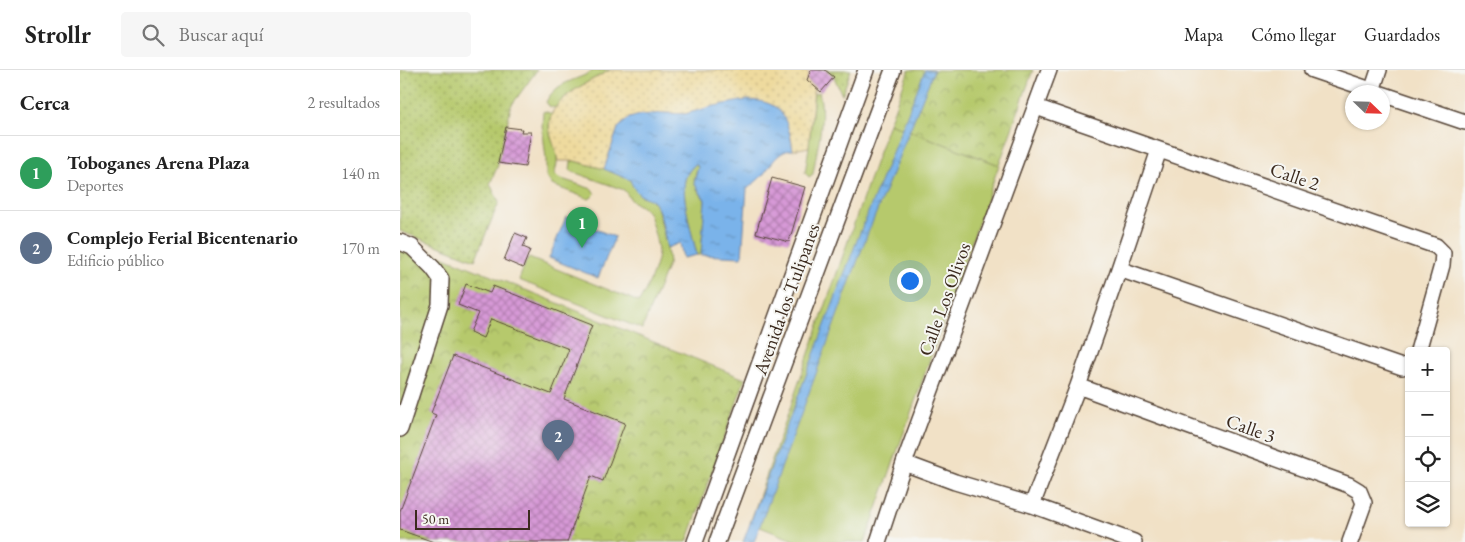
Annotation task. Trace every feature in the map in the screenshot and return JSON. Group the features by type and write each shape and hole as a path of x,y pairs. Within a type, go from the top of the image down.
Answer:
{"street":[{"name":"Avenida los Tulipanes","path":"695,542 866,70"},
{"name":"Avenida los Tulipanes","path":"717,542 893,70"},
{"name":"Calle Los Olivos","path":"878,542 904,463 1049,70"},
{"path":"1312,70 1354,85"},
{"path":"1378,85 1379,70"},
{"path":"1390,97 1465,122"},
{"name":"Calle 2","path":"1036,107 1436,246 1443,253 1442,265 1419,347"},
{"path":"1032,505 1078,386 1160,150"},
{"path":"400,242 412,247 441,279 440,305 400,429"},
{"path":"1119,269 1402,367 1405,366"},
{"name":"Calle 3","path":"1078,386 1349,485 1359,491 1364,503 1350,542"},
{"path":"904,463 955,482 1032,505 1134,542"}],"green space":[{"path":"400,70 537,70 511,106 498,165 490,184 499,202 475,260 400,231"},
{"path":"594,70 610,70 573,91 555,108 549,106 546,102 550,95 561,85"},
{"path":"825,70 851,70 842,95 834,77"},
{"path":"909,70 1033,70 999,165 889,123"},
{"path":"819,92 822,112 820,133 813,174 809,177 805,173 814,94"},
{"path":"544,111 552,114 549,126 557,156 555,174 559,178 592,189 595,194 589,199 552,185 546,176 542,125"},
{"path":"889,123 999,165 865,542 798,542 750,523"},
{"path":"574,161 604,169 630,180 636,191 641,196 649,198 658,210 669,262 642,329 519,280 529,258 639,302 648,285 656,265 658,253 649,214 645,209 632,201 624,190 570,170 571,162"},
{"path":"696,164 698,167 694,179 697,189 705,200 701,255 697,255 688,217 684,187 688,174"},
{"path":"400,239 745,379 687,542 400,542"}],"sand":[{"path":"610,70 804,70 809,74 807,80 814,88 809,147 793,150 790,132 714,106 685,114 664,113 629,118 618,128 604,169 574,161 558,161 549,129 553,111 566,96"}],"water":[{"path":"925,70 934,70 866,238 754,542 743,542 859,235"},
{"path":"746,100 768,103 776,107 785,120 793,150 779,155 763,175 747,189 742,257 701,255 705,200 694,183 698,167 696,164 692,167 685,180 684,187 688,217 697,255 683,258 680,243 667,248 661,217 653,201 638,193 630,180 604,169 618,128 629,118 640,115 685,114"},
{"path":"566,217 615,237 598,278 549,258"}],"building":[{"path":"811,70 825,70 834,77 821,92 807,80"},
{"path":"506,127 522,129 521,132 531,132 525,167 498,163"},
{"path":"772,178 805,187 789,242 756,233"},
{"path":"515,233 527,238 523,247 530,250 523,268 504,260"},
{"path":"466,284 490,293 493,286 592,325 564,399 625,423 603,481 591,476 567,542 434,542 400,530 400,511 436,415 431,413 453,356 551,394 569,349 491,319 483,338 470,332 478,313 458,305"}],"place":[{"name":"Toboganes Arena Plaza","path":"582,248"},
{"name":"Complejo Ferial Bicentenario","path":"558,461"}]}
